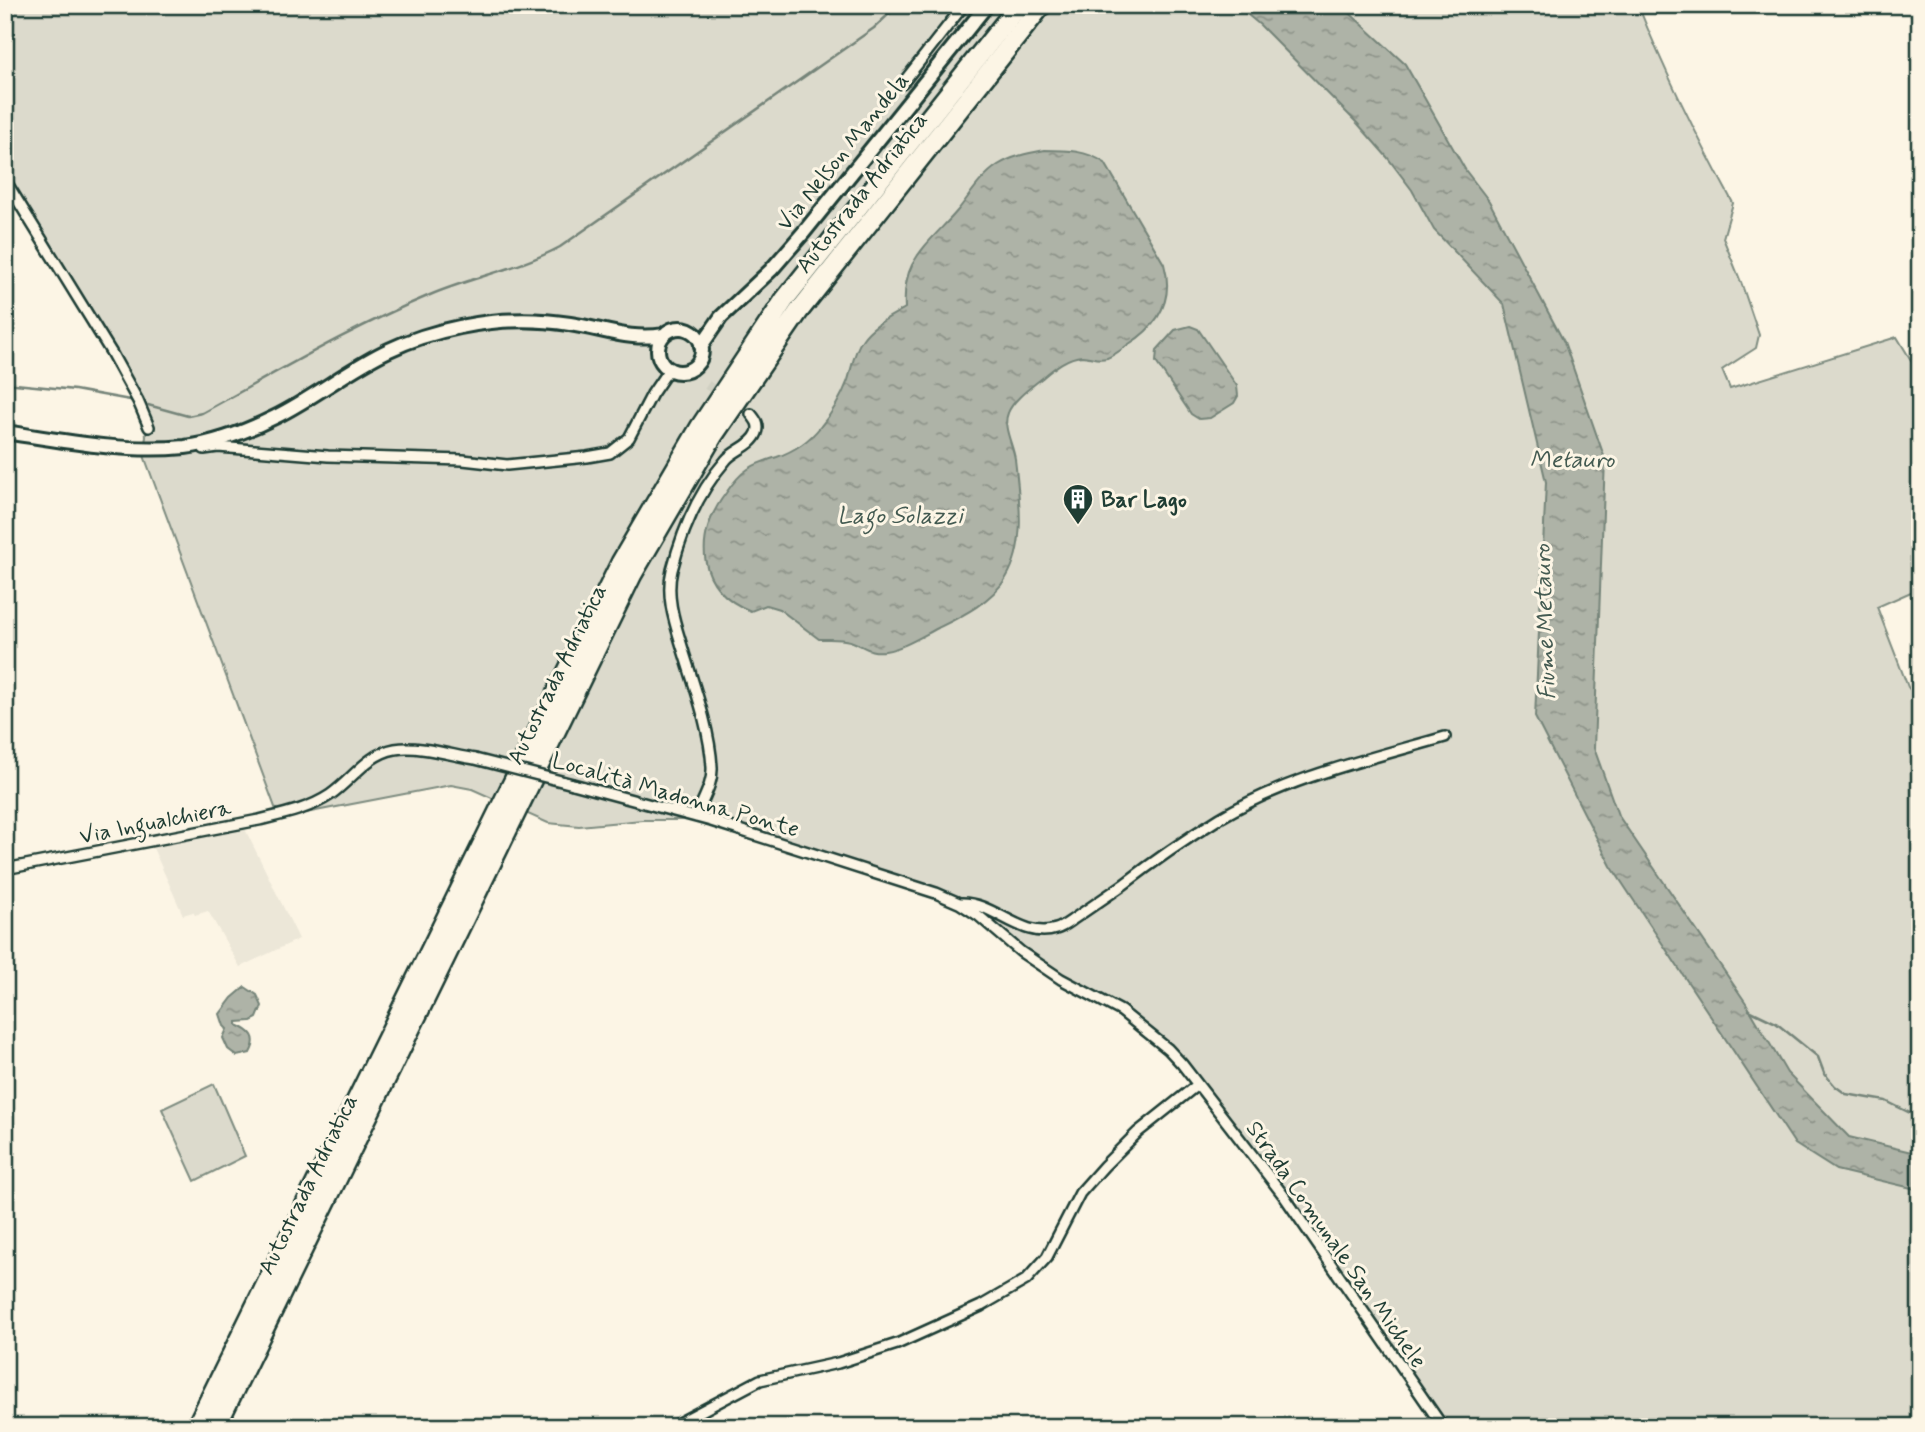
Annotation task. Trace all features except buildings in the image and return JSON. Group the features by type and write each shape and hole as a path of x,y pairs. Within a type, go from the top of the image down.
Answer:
{"highway":[{"name":"Autostrada Adriatica","path":"196,1427 615,575 700,427 785,299 1021,12 1042,5"},
{"name":"Autostrada Adriatica","path":"216,1427 632,575 713,436 799,311 1021,12"}],"main road":[{"name":"Via Nelson Mandela","path":"701,346 721,317 771,270 804,232 987,5"},
{"name":"Via Nelson Mandela","path":"688,330 721,317"},
{"path":"5,432 117,447 184,447 222,439 276,417 387,351 424,335 495,320 530,319 573,324 630,337 647,338 664,335 678,328 688,330 697,336 701,346 701,356 690,369 680,372 669,369 662,363 659,344 664,335"},
{"path":"630,337 659,354"}],"street":[{"path":"902,84 964,5"},
{"path":"5,180 111,352 149,427"},
{"path":"147,454 181,453 218,447 328,456 463,460 507,465 587,457 610,453 621,447 669,369"},
{"path":"696,817 709,789 712,768 703,717 671,605 671,572 692,513 709,481 728,458 754,439 759,425 751,414"},
{"name":"Località Madonna Ponte","path":"959,903 971,903 1031,929 1045,932 1058,929 1186,839 1240,807 1306,778 1445,737"},
{"name":"Località Madonna Ponte","path":"311,806 331,794 377,755 392,749 406,748 475,759 696,817 936,893 959,903 979,916 1021,952 1061,979 1121,1012 1168,1049 1197,1085"},
{"name":"Via Ingualchiera","path":"5,869 259,820 311,806"},
{"path":"671,1427 760,1380 838,1363 897,1344 981,1306 1026,1280 1047,1257 1080,1193 1138,1132 1197,1085"},
{"name":"Strada Comunale San Michele","path":"1197,1085 1256,1157 1443,1427"}],"shaded area":[{"path":"5,5 1638,5 1682,106 1733,203 1723,238 1759,335 1756,348 1722,370 1730,389 1897,337 1920,375 1920,588 1877,607 1908,687 1920,702 1920,1427 1447,1427 1295,1212 1167,1044 1064,982 948,896 700,820 642,820 579,826 548,823 472,789 451,785 279,818 143,453 145,421 124,369 5,182"},
{"path":"244,827 299,939 240,967 208,911 183,915 153,848"},
{"path":"214,1084 245,1156 195,1181 162,1109"}],"water":[{"name":"Metauro","path":"1236,5 1341,5 1405,64 1466,171 1489,201 1564,342 1605,459 1594,748 1618,815 1746,1003 1787,1073 1849,1137 1920,1154 1920,1190 1836,1170 1795,1144 1611,866 1535,717 1546,482 1504,304 1434,230 1412,190 1358,124 1260,25"},
{"name":"Lago Solazzi","path":"1045,150 1083,153 1105,163 1164,264 1167,289 1162,310 1140,337 1107,358 1082,356 1065,361 1027,390 1010,408 1006,424 1015,459 1020,520 1013,565 1000,587 966,613 906,645 885,651 870,650 846,640 819,639 779,609 766,605 751,611 733,602 719,590 710,576 705,544 715,510 728,490 748,469 795,448 821,426 843,392 859,344 876,326 905,308 906,281 917,257 981,180 1003,162"},
{"path":"1190,326 1198,329 1237,386 1238,396 1234,403 1210,418 1199,419 1191,414 1156,362 1157,350 1175,330"},
{"path":"245,987 257,995 262,1006 257,1018 237,1022 237,1025 252,1035 254,1043 250,1053 237,1056 228,1049 223,1038 227,1029 220,1014"}],"waterway":[{"path":"148,405 188,416 202,413 314,351 401,308 560,247 874,28 896,5"},
{"path":"5,383 75,390 130,400"},
{"path":"1749,1010 1776,1023 1818,1057 1824,1073 1846,1094 1886,1101 1920,1118"}],"tunnel":[{"path":"707,385 723,396"}],"place":[{"name":"Bar Lago","path":"1078,526"}],"water label":[{"name":"Fiume Metauro","path":"1544,622"}]}
